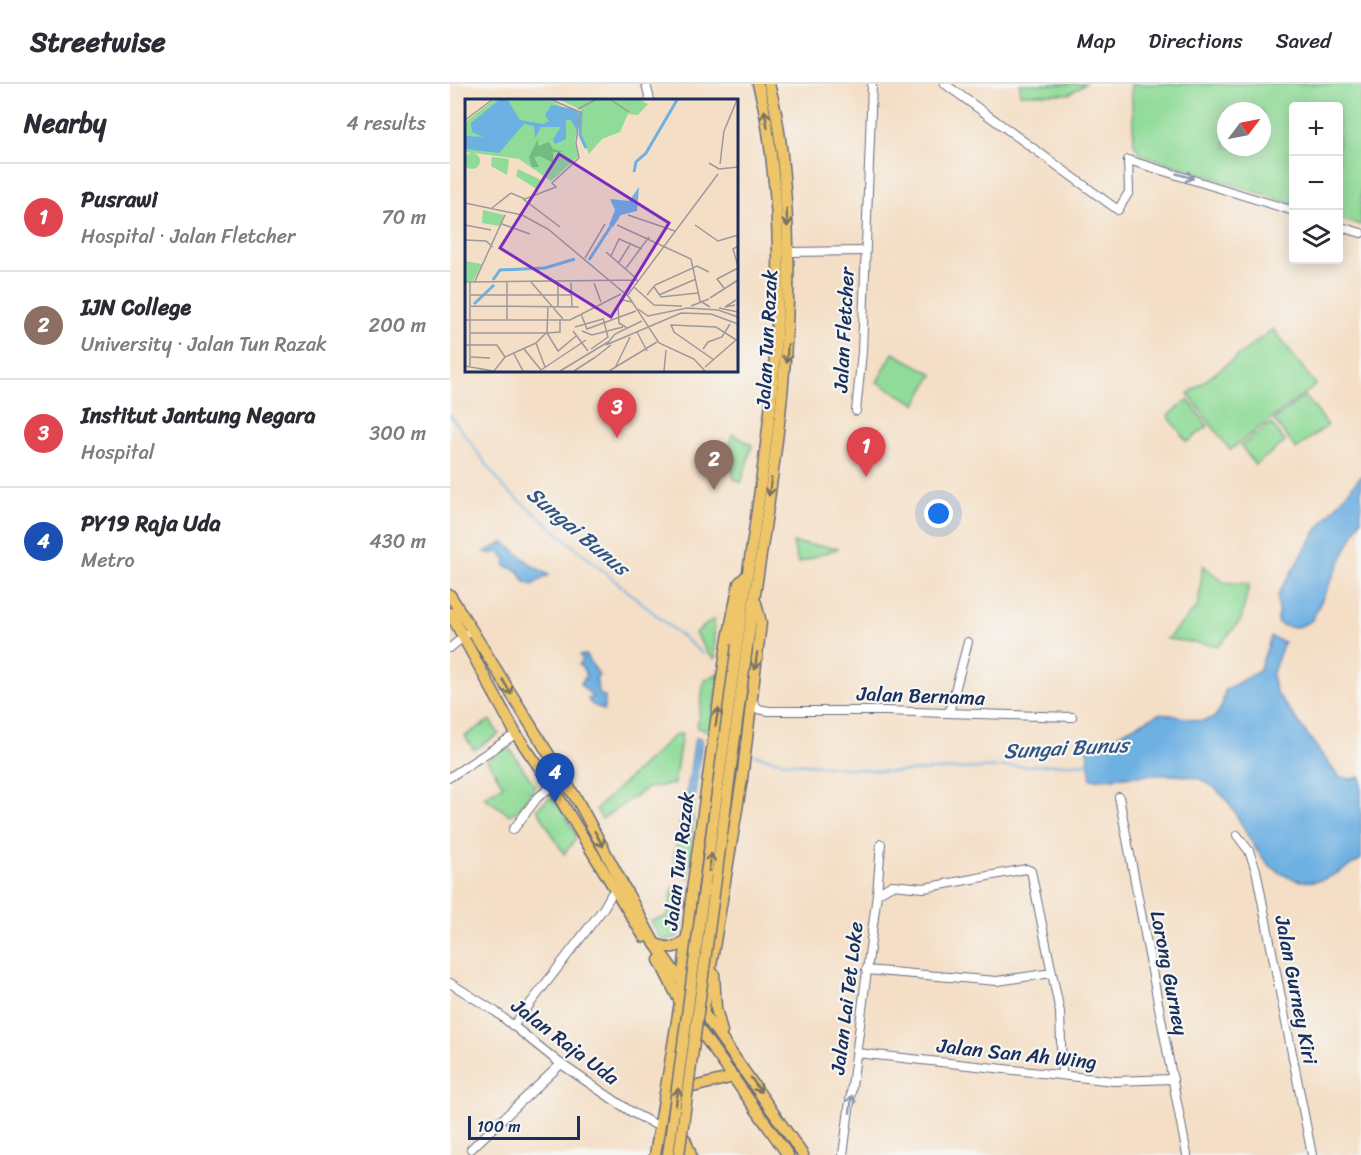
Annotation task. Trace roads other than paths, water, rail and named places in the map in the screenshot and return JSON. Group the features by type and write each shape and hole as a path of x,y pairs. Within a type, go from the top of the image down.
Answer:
{"main road":[{"name":"Jalan Tun Razak","path":"680,1155 742,646 747,575 774,393 779,292 771,155 758,84"},
{"name":"Jalan Tun Razak","path":"668,1155 742,646 754,597 786,368 789,252 783,160 769,84"},
{"name":"Jalan Tun Razak","path":"655,1155 680,1002 727,644 739,583 747,575"},
{"path":"450,595 475,633 619,886 624,903 661,963 680,1002 788,1155"},
{"name":"Jalan Tun Razak","path":"680,1155 685,1139 703,1012 742,779 761,623 754,597"},
{"path":"450,613 459,643 516,734 619,886 682,985 726,1043 803,1155"},
{"path":"695,875 697,888 706,897 713,896 723,887"},
{"path":"655,944 674,948 689,935"},
{"path":"714,946 716,1008 726,1043"},
{"path":"693,1087 734,1077"},
{"path":"685,1139 691,1155"},
{"path":"775,1155 777,1140"}],"street":[{"path":"646,84 650,99"},
{"name":"Jalan Fletcher","path":"856,411 862,352 872,84"},
{"path":"945,84 1118,210 1128,192 1128,160 1290,210"},
{"path":"1343,228 1361,233"},
{"name":"Jalan Fletcher","path":"789,252 865,251"},
{"path":"459,643 475,633"},
{"path":"949,713 968,642"},
{"path":"751,699 758,709 769,711"},
{"name":"Jalan Bernama","path":"749,719 769,711 1072,717"},
{"path":"450,777 516,734"},
{"path":"513,830 537,798 552,786"},
{"name":"Lorong Gurney","path":"1119,797 1187,1155"},
{"name":"Jalan Gurney Kiri","path":"1237,835 1248,851 1256,870 1312,1155"},
{"name":"Jalan Lai Tet Loke","path":"843,1155 877,894 881,844"},
{"path":"877,894 892,885 924,888 1016,871 1031,872 1061,1026 1062,1075"},
{"path":"513,1026 619,886"},
{"path":"603,909 614,903 624,903"},
{"path":"866,970 997,981 1052,973"},
{"name":"Jalan Raja Uda","path":"450,983 478,999 561,1064 633,1113 660,1127"},
{"name":"Jalan San Ah Wing","path":"857,1053 1114,1082 1173,1079"},
{"path":"471,1149 561,1064"}],"water":[{"path":"1361,476 1361,519 1312,620 1295,627 1287,627 1278,623 1278,594 1319,527"},
{"path":"504,542 533,566 549,575 532,585 525,582 518,570 505,566 506,559 498,551 492,554 485,552"},
{"path":"1271,637 1284,642 1272,675 1276,692 1338,776 1350,779 1361,777 1361,859 1334,875 1316,881 1297,880 1273,868 1253,845 1230,805 1220,793 1208,783 1197,778 1151,775 1091,779 1086,743 1113,737 1161,713 1200,721 1214,718 1222,706 1225,690 1259,671"},
{"path":"580,655 586,655 599,675 596,678 599,694 605,697 604,710 591,704 588,699 593,697 580,684 586,677 579,665 582,660"},
{"path":"695,738 702,739 692,814 684,813"}],"waterway":[{"name":"Sungai Bunus","path":"450,415 504,488 703,654"},
{"name":"Sungai Bunus","path":"754,755 784,762 891,772 1091,763"}],"place":[{"name":"Institut Jantung Negara","path":"617,438"},
{"name":"Pusrawi","path":"866,477"},
{"name":"IJN College","path":"714,490"},
{"name":"PY19 Raja Uda","path":"555,803"}]}
